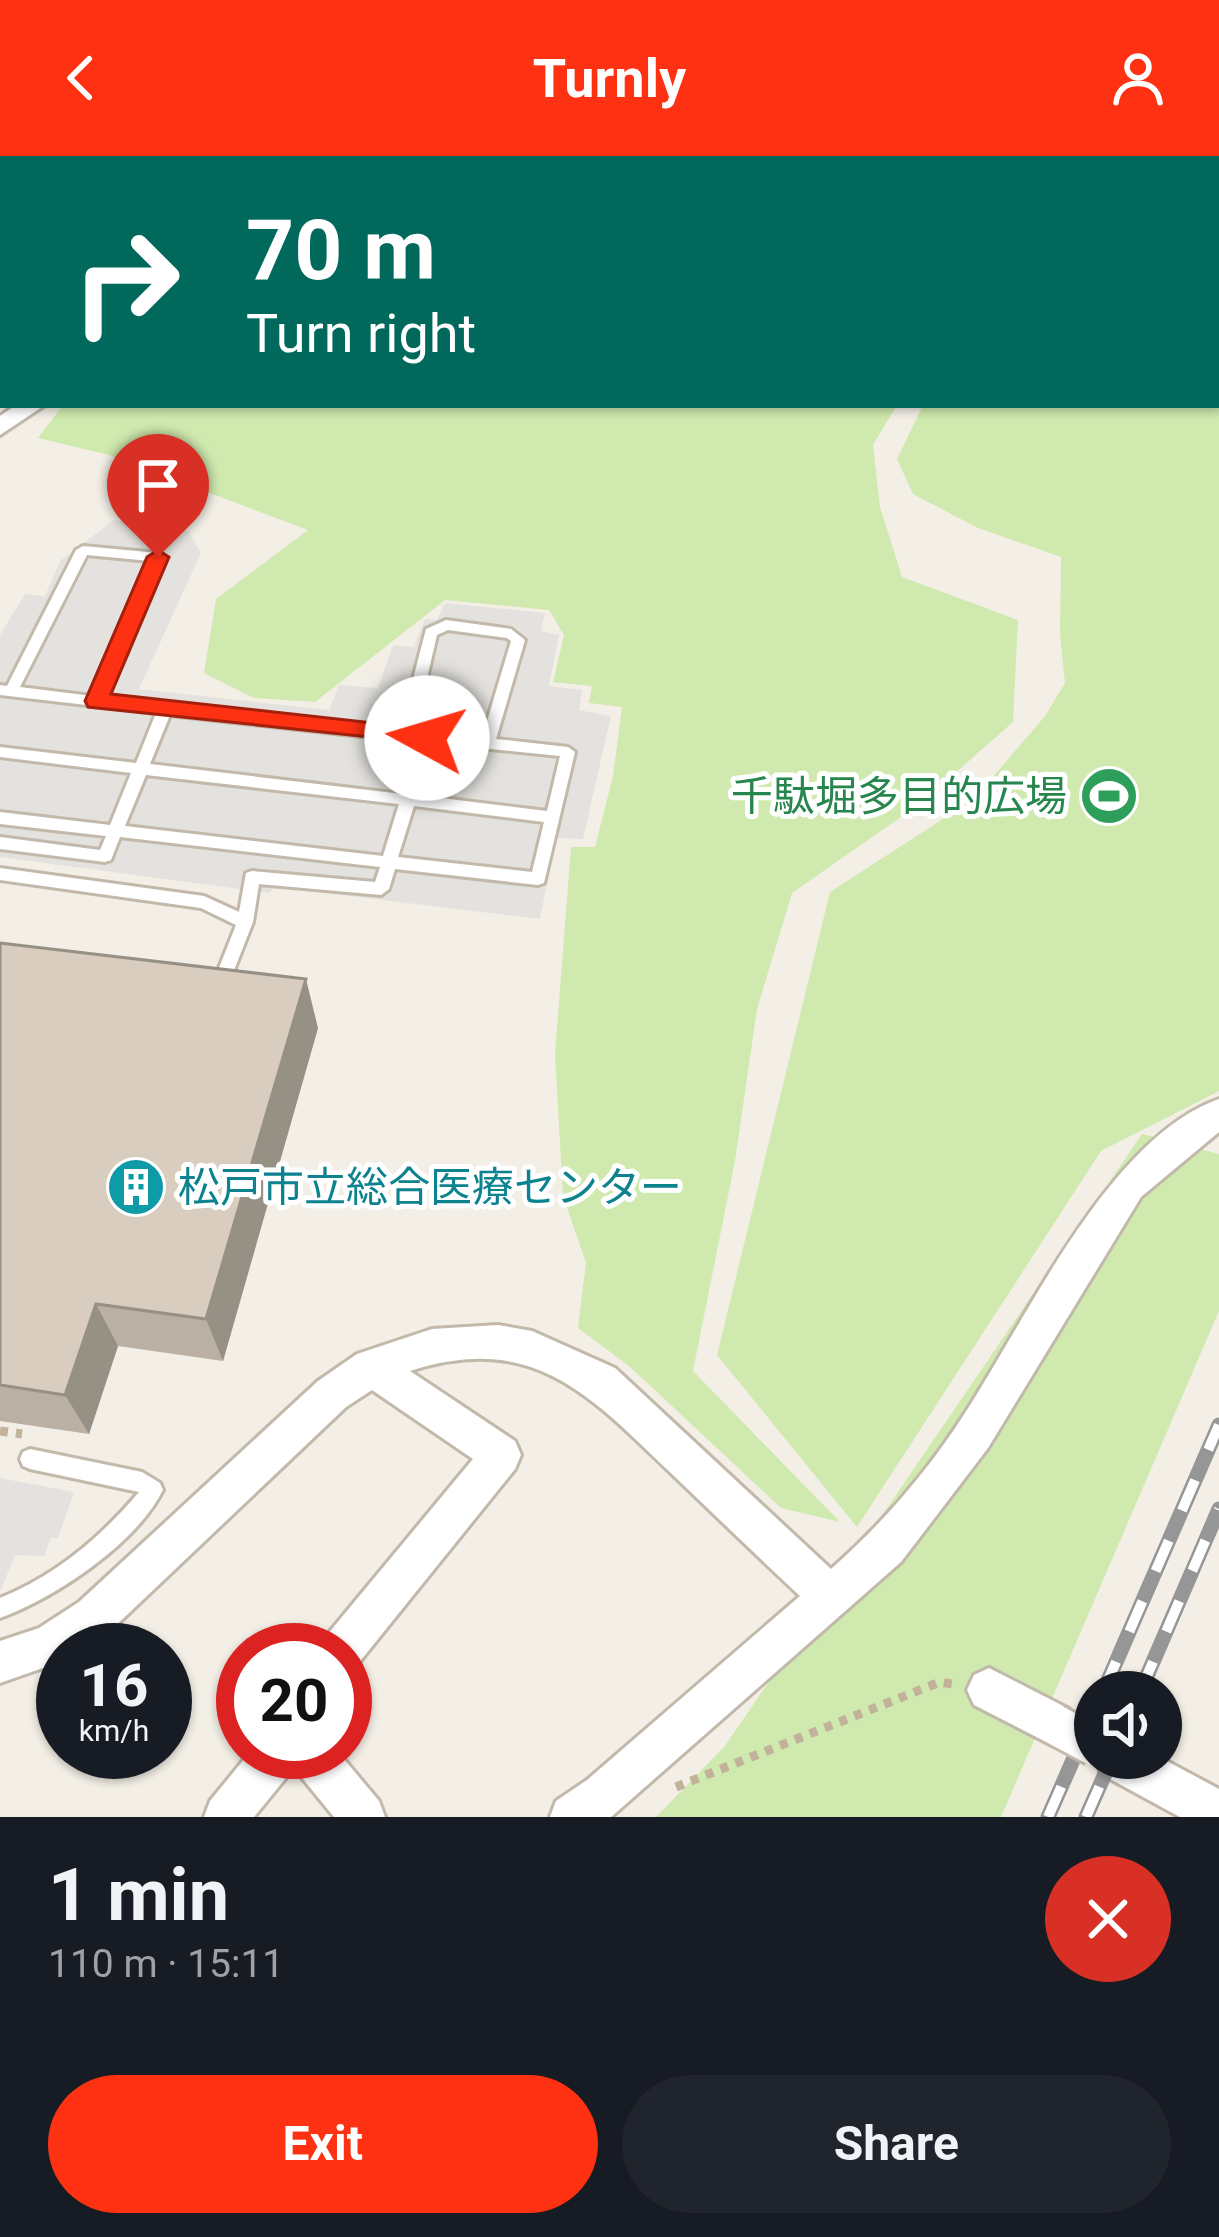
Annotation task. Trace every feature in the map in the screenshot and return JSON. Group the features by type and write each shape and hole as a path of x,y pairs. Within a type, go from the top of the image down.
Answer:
{"street":[{"path":"0,427 28,408"},
{"path":"572,1817 603,1796 886,1548 974,1435 1127,1186 1183,1137 1219,1114"},
{"path":"0,1662 50,1645 94,1617 332,1394 371,1366 424,1346 459,1341 499,1341 567,1360 601,1381 832,1598"},
{"path":"364,1623 501,1455 371,1366"},
{"path":"989,1690 1074,1735"},
{"path":"226,1817 256,1779"},
{"path":"331,1779 363,1817"},
{"path":"1155,1779 1219,1814"}],"lane":[{"path":"0,818 538,879 568,752 406,736 165,709 97,701 5,690 82,550 158,557 97,701"},
{"path":"406,736 431,632 446,625 511,634 518,640 488,743"},
{"path":"0,843 105,856 165,709"},
{"path":"200,986 221,988 245,922 252,877 381,889 427,738"},
{"path":"0,752 553,817"},
{"path":"0,874 204,902 245,922"},
{"path":"0,1608 21,1602 75,1567 134,1514 153,1490 142,1482 30,1459"}],"path":[{"path":"673,1788 940,1682 989,1690"}],"green space":[{"path":"61,408 895,408 873,445 880,507 902,577 1018,620 1013,722 921,803 792,893 757,1009 735,1161 693,1371 840,1522 781,1508 629,1366 578,1328 586,1263 563,1196 555,1054 571,847 595,847 613,776 622,707 589,703 592,686 553,682 564,635 549,610 445,600 315,702 254,698 204,673 216,599 308,530 109,455 38,438"},
{"name":"千駄堀多目的広場","path":"922,408 1219,408 1219,1091 1101,1151 857,1527 717,1355 830,892 974,799 1045,716 1065,683 1061,557 978,528 913,494 897,459"},
{"path":"1142,1134 1219,1154 1219,1311 1001,1817 656,1817 725,1746"}],"shaded area":[{"path":"114,520 188,531 201,553 139,689 329,710 339,685 378,688 393,645 414,647 425,619 437,620 445,603 545,613 541,631 559,635 549,686 582,690 579,710 611,716 583,839 556,838 540,919 275,887 269,893 0,857 0,635 25,594 45,596 60,561"},
{"path":"0,1478 74,1492 58,1538 51,1538 44,1556 15,1555 0,1592"}],"building":[{"name":"松戸市立総合医療センター","path":"0,943 306,979 206,1319 96,1304 65,1395 0,1385"}],"railway":[{"path":"1112,1671 1219,1425"},
{"path":"1149,1671 1219,1509"},
{"path":"1048,1817 1074,1758"},
{"path":"1086,1817 1103,1779"}],"place":[{"name":"千駄堀多目的広場","path":"1109,796"},
{"name":"松戸市立総合医療センター","path":"136,1187"}],"route":[{"path":"158,557 97,701 427,738"}]}
